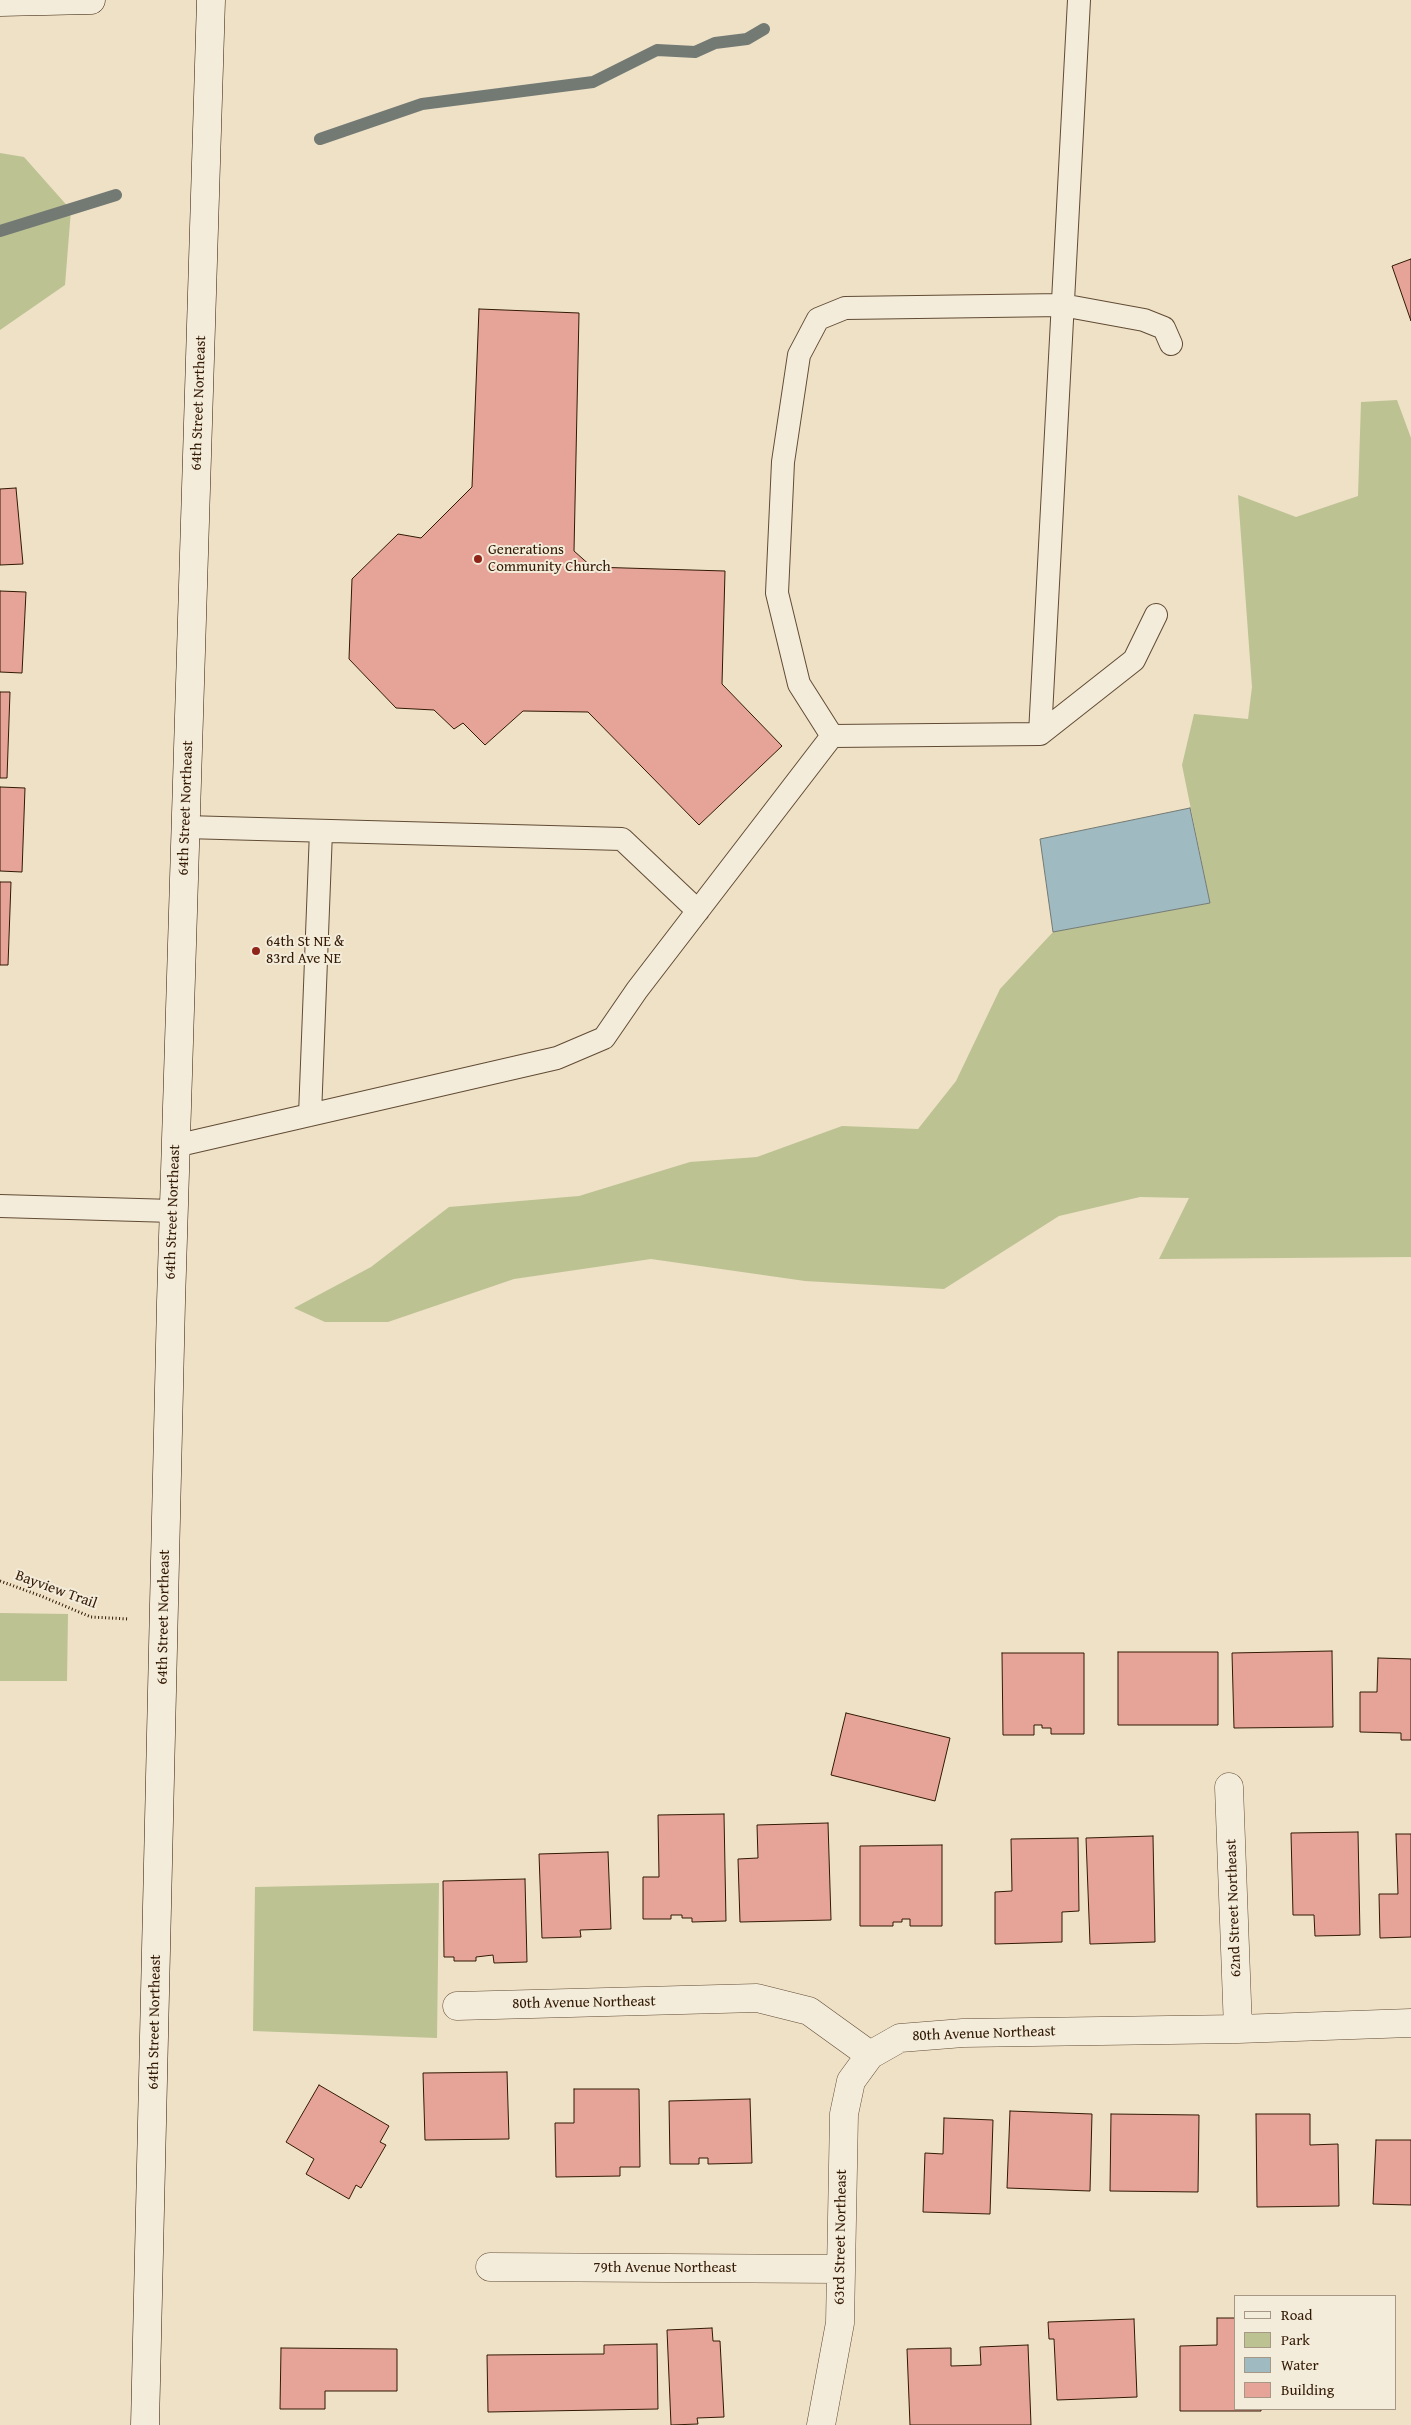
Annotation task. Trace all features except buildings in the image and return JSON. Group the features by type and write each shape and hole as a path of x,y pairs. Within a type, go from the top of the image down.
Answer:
{"main road":[{"path":"0,2 91,0"},
{"name":"64th Street Northeast","path":"145,2425 173,1211 211,0"},
{"name":"62nd Street Northeast","path":"1229,1788 1238,2029"},
{"name":"80th Avenue Northeast","path":"457,2006 757,1998 809,2011 870,2055 900,2038 963,2033 1238,2029 1411,2023"},
{"name":"63rd Street Northeast","path":"821,2425 840,2323 844,2114 851,2081 870,2055"},
{"name":"79th Avenue Northeast","path":"490,2266 840,2269"}],"lane":[{"path":"1040,734 1078,0"},
{"path":"832,736 799,684 778,594 784,452 799,355 818,319 844,308 1062,305 1144,320 1164,328 1171,344"},
{"path":"832,736 1040,734 1134,660 1156,615"},
{"path":"176,1146 557,1058 604,1038 637,990 832,736"},
{"path":"185,827 622,839 698,911"},
{"path":"310,1115 321,831"},
{"path":"0,1206 173,1211"}],"path":[{"name":"Bayview Trail","path":"0,1581 91,1617 164,1620"}],"green space":[{"path":"0,153 24,157 71,210 65,285 0,330"},
{"path":"1397,400 1411,438 1411,1257 1159,1259 1189,1198 1140,1197 1059,1216 944,1289 805,1281 651,1259 514,1279 388,1322 325,1322 294,1308 371,1267 449,1207 579,1196 690,1162 757,1157 842,1126 918,1129 956,1081 1000,989 1053,932 1210,903 1182,765 1194,714 1248,719 1252,687 1238,495 1296,517 1358,496 1361,402"},
{"path":"0,1613 68,1614 67,1681 0,1681"},
{"path":"439,1883 437,2038 253,2031 255,1887"}],"water":[{"path":"1190,808 1210,903 1053,932 1040,839"}],"waterway":[{"path":"320,139 422,104 593,82 657,50 695,52 715,43 747,39 764,29"},
{"path":"0,231 116,195"}],"place":[{"name":"Generations Community Church","path":"478,559"},
{"name":"64th St NE & 83rd Ave NE","path":"256,951"}]}
